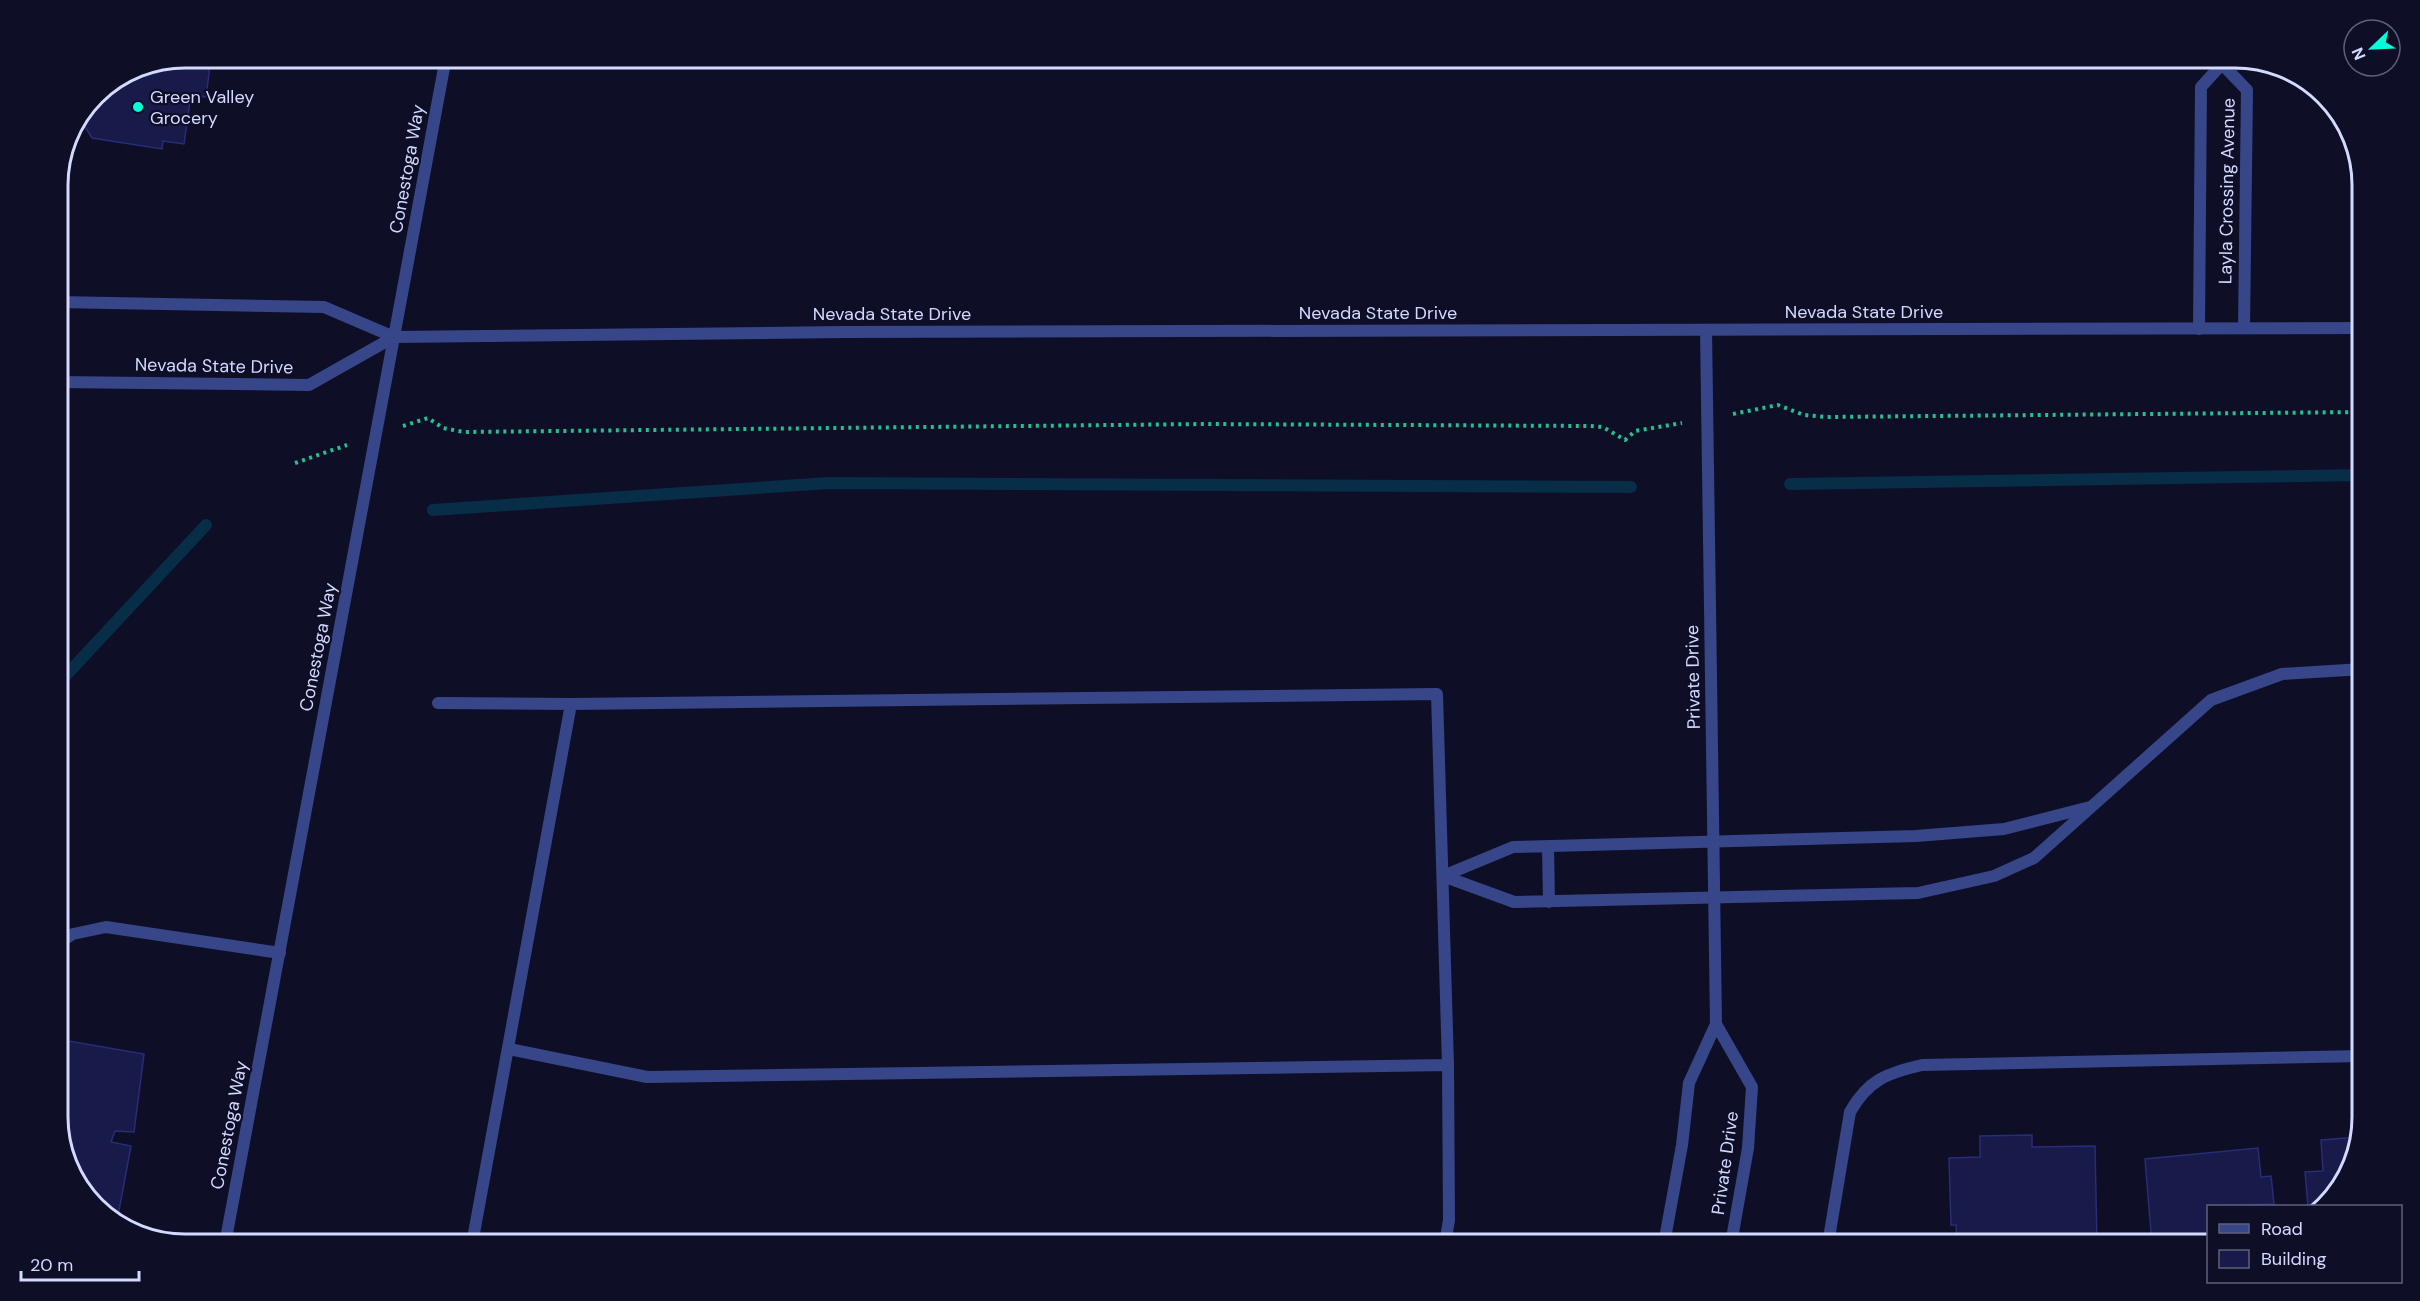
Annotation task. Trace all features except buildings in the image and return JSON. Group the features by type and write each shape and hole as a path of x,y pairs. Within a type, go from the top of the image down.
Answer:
{"street":[{"name":"Conestoga Way","path":"227,1234 444,68"},
{"name":"Layla Crossing Avenue","path":"2199,329 2201,87 2216,68"},
{"name":"Layla Crossing Avenue","path":"2229,68 2247,90 2244,328"},
{"name":"Nevada State Drive","path":"68,302 324,307 394,337 845,332 2352,328"},
{"name":"Private Drive","path":"1666,1234 1682,1145 1689,1083 1716,1024 1706,330"},
{"name":"Nevada State Drive","path":"68,382 309,386 394,337"},
{"path":"1443,876 1514,902 1549,902 1918,893 1994,876 2034,858 2211,700 2282,674 2352,670"},
{"path":"438,703 571,704 1437,694 1448,1065 1449,1220 1447,1234"},
{"path":"474,1234 571,704"},
{"path":"1443,876 1513,847 1916,836 1993,830 2094,806"},
{"path":"1548,846 1549,902"},
{"path":"68,937 106,927 280,952"},
{"name":"Private Drive","path":"1716,1024 1752,1087 1748,1148 1733,1234"},
{"path":"508,1049 647,1077 1448,1065"},
{"path":"1830,1234 1850,1113 1859,1096 1872,1083 1895,1071 1922,1065 2352,1056"}],"path":[{"path":"1778,405 1804,416 1826,417 2352,412"},
{"path":"428,418 443,428 464,432 1205,424 1590,426 1603,427 1624,440 1635,431"}],"waterway":[{"path":"1790,484 2352,475"},
{"path":"433,510 829,483 1631,487"},
{"path":"68,673 206,525"}],"place":[{"name":"Green Valley Grocery","path":"138,107"}]}
